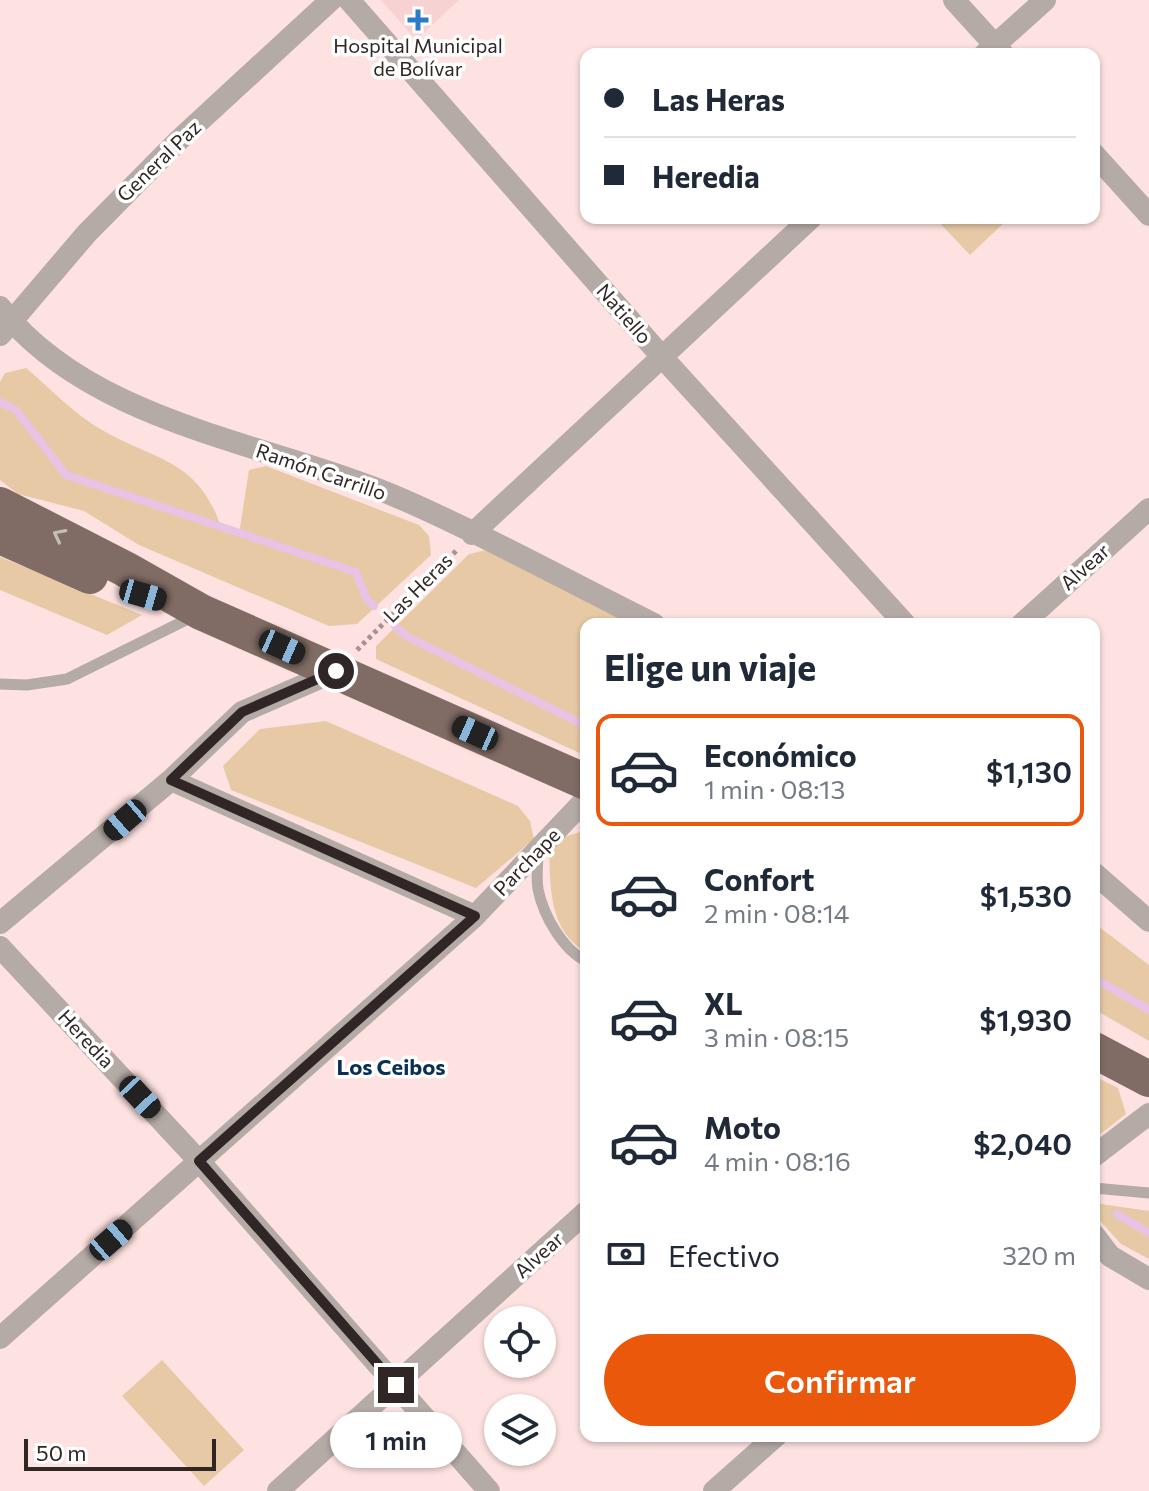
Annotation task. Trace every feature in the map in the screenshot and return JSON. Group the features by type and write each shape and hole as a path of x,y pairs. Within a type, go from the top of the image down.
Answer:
{"highway":[{"path":"0,505 201,612 580,779"},
{"path":"0,536 114,587 201,612"},
{"path":"1100,1053 1149,1079"}],"street":[{"name":"General Paz","path":"4,321 179,140 331,0"},
{"name":"Natiello","path":"349,0 663,358 900,618"},
{"path":"954,0 992,48"},
{"path":"997,48 1045,0"},
{"path":"1100,161 1149,215"},
{"path":"472,534 805,224"},
{"name":"Ramón Carrillo","path":"4,321 89,385 220,438 403,500 642,618"},
{"name":"Alvear","path":"1029,618 1149,509"},
{"path":"0,923 171,780 242,712 336,671"},
{"path":"171,780 475,916"},
{"name":"Parchape","path":"0,1338 475,916 580,805"},
{"path":"1100,878 1149,921"},
{"name":"Heredia","path":"0,947 199,1161 489,1491"},
{"path":"1100,1151 1149,1114"},
{"name":"Alvear","path":"278,1491 580,1217"},
{"path":"1100,1243 1110,1256 1149,1279"},
{"path":"714,1491 769,1442"}],"lane":[{"path":"0,684 27,685 67,679 201,612"},
{"path":"538,850 538,890 552,924 573,955 580,958"},
{"path":"1100,1189 1149,1193"}],"path":[{"name":"Las Heras","path":"336,671 472,534"}],"shaded area":[{"name":"Hospital Municipal de Bolívar","path":"381,0 459,0 416,40"},
{"path":"941,224 1003,224 970,255"},
{"path":"26,368 92,424 157,456 187,475 200,488 221,527 239,534 249,470 266,466 419,525 429,536 431,555 357,624 329,626 139,545 84,511 18,494 0,480 0,382 5,373"},
{"path":"486,550 622,618 580,618 580,753 376,659 376,646 469,554"},
{"path":"0,557 142,615 107,635 0,590"},
{"path":"326,721 518,806 530,821 534,839 476,888 231,790 223,766 260,729"},
{"path":"580,832 580,948 565,933 552,895 549,853 564,837"},
{"path":"1100,928 1149,965 1149,1041 1100,1012"},
{"path":"1100,1079 1118,1088 1126,1114 1100,1134"},
{"path":"1100,1204 1149,1211 1149,1259 1121,1244 1100,1221"},
{"path":"162,1360 244,1450 204,1486 122,1396"}],"waterway":[{"path":"0,402 16,410 66,475 356,572 367,600 374,606"},
{"path":"395,626 406,636 580,723"},
{"path":"1100,981 1149,1010"},
{"path":"1117,1214 1149,1233"}],"place":[{"name":"Hospital Municipal de Bolívar","path":"418,20"}],"district":[{"name":"Los Ceibos","path":"391,1067"}],"route":[{"path":"336,671 242,712 171,780 475,916 199,1161 396,1385"}]}
